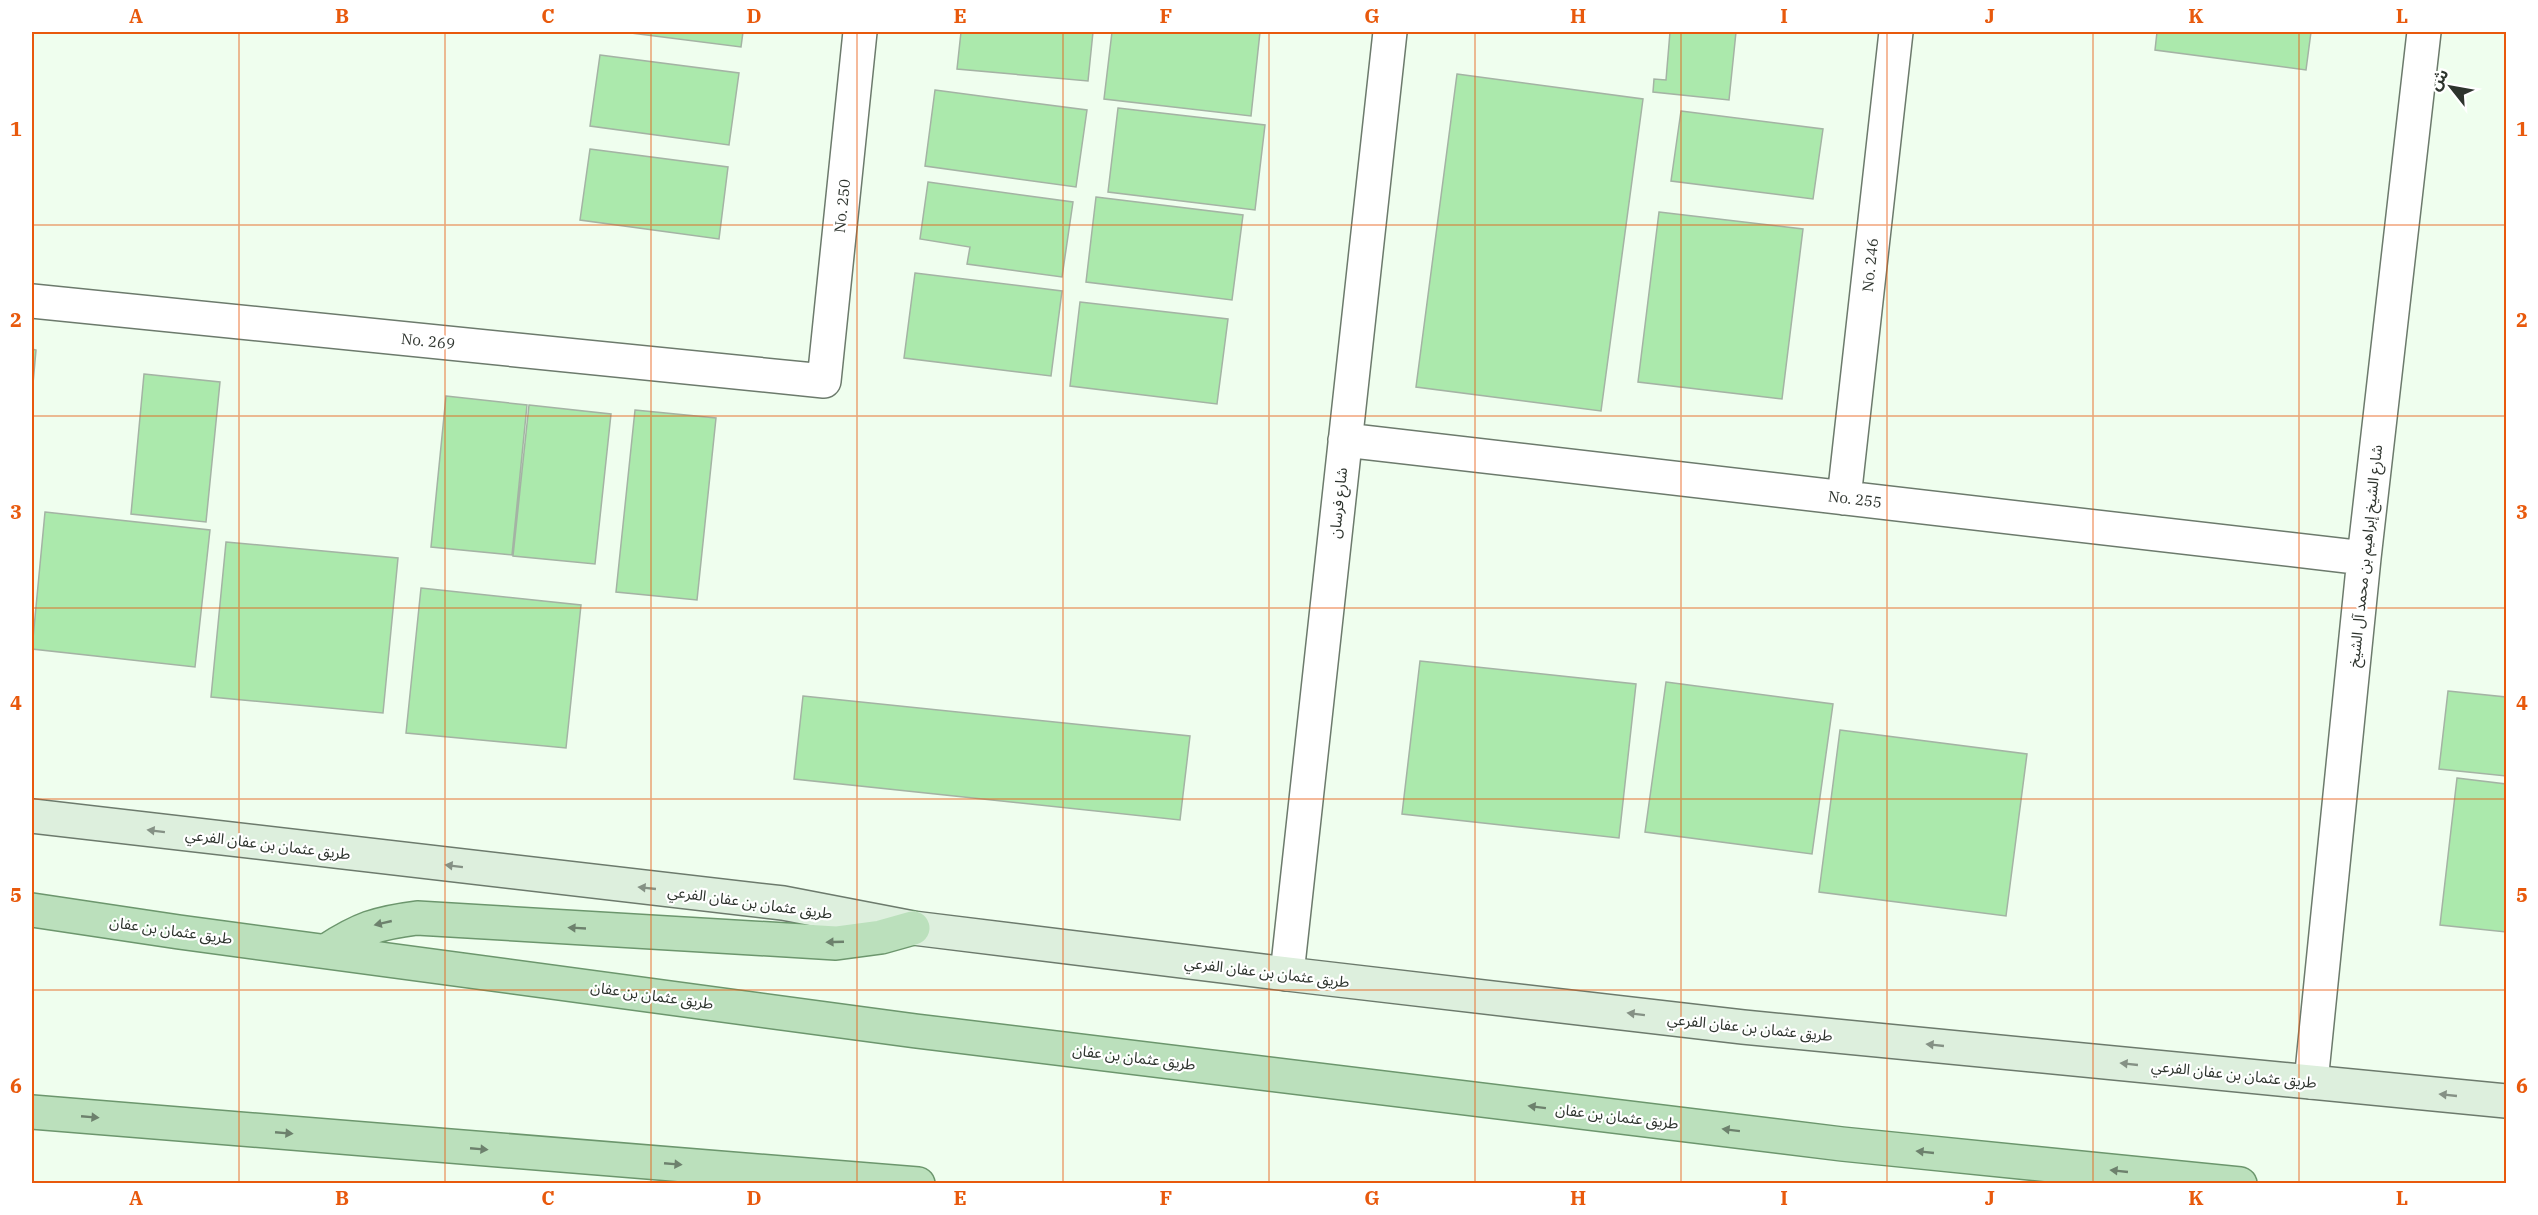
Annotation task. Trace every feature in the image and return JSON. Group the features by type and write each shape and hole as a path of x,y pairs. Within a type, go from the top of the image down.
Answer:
{"main road":[{"name":"طريق عثمان بن عفان الفرعي","path":"32,816 783,903 913,928 1743,1027 2506,1101"},
{"name":"طريق عثمان بن عفان","path":"32,910 916,1031 1818,1141 2240,1184"},
{"path":"326,951 357,931 385,922 417,918 836,943 881,937 913,928"},
{"path":"32,1112 918,1184"}],"street":[{"name":"No. 250","path":"824,381 860,32"},
{"name":"شارع فرسان","path":"1287,974 1390,32"},
{"name":"No. 246","path":"1844,498 1896,32"},
{"name":"شارع الشيخ إبراهيم بن محمد آل الشيخ","path":"2311,1082 2364,558 2424,32"},
{"name":"No. 269","path":"32,301 824,381"},
{"name":"No. 255","path":"1345,440 2364,558"}],"building":[{"path":"623,32 743,32 741,47"},
{"path":"961,32 1093,32 1088,81 957,69"},
{"path":"1112,32 1260,32 1251,116 1104,99"},
{"path":"1670,32 1736,32 1729,100 1653,92 1654,79 1666,80"},
{"path":"2157,32 2311,32 2306,70 2155,50"},
{"path":"600,55 739,73 729,145 590,126"},
{"path":"1457,74 1643,99 1601,411 1416,387"},
{"path":"935,90 1087,110 1076,187 925,166"},
{"path":"1118,108 1265,125 1255,210 1108,192"},
{"path":"1681,111 1823,129 1813,199 1671,181"},
{"path":"590,149 728,167 719,239 580,220"},
{"path":"928,182 1073,202 1062,277 967,264 970,247 920,239"},
{"path":"1096,197 1243,215 1232,300 1086,282"},
{"path":"1659,212 1803,229 1782,399 1638,382"},
{"path":"915,273 1062,291 1051,376 904,358"},
{"path":"1080,302 1228,319 1217,404 1070,386"},
{"path":"32,349 36,350 32,395"},
{"path":"144,374 220,382 206,522 131,514"},
{"path":"446,396 527,405 512,555 431,547"},
{"path":"529,405 611,414 595,564 513,556"},
{"path":"635,410 716,418 697,600 616,592"},
{"path":"45,512 210,530 195,667 32,649"},
{"path":"226,542 398,558 383,713 211,697"},
{"path":"421,588 581,605 566,748 406,733"},
{"path":"1420,661 1636,684 1619,838 1402,814"},
{"path":"1666,682 1833,704 1812,854 1645,832"},
{"path":"2448,691 2506,697 2506,776 2439,769"},
{"path":"803,696 1190,736 1180,820 794,779"},
{"path":"1840,730 2027,754 2006,916 1819,892"},
{"path":"2457,778 2506,784 2506,932 2440,925"}]}
